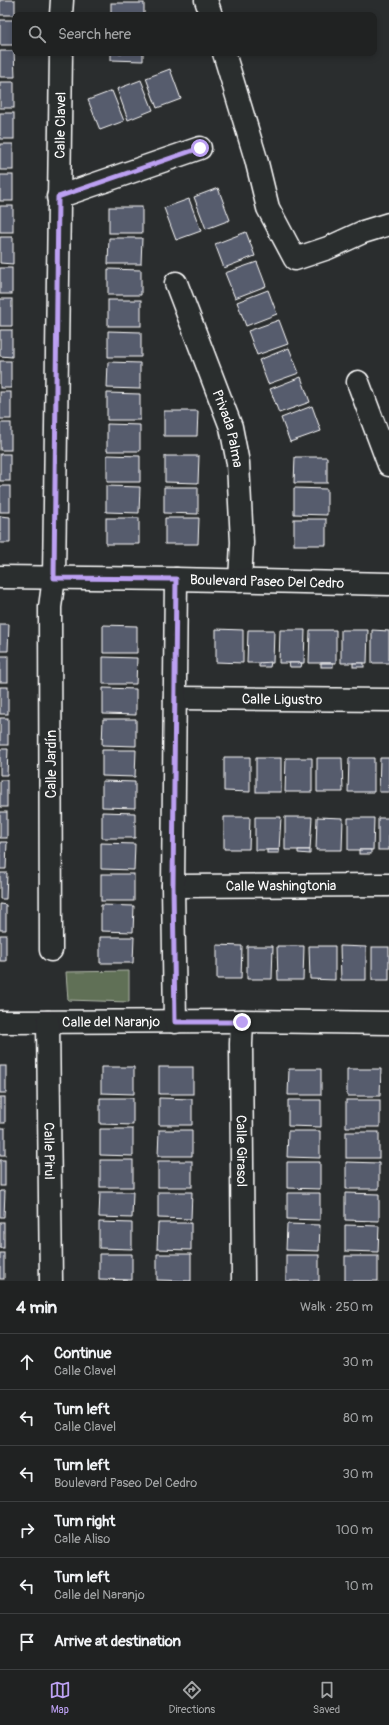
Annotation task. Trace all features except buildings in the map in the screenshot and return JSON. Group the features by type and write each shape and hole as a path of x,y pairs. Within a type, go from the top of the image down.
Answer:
{"street":[{"path":"62,0 62,12"},
{"path":"206,0 210,12"},
{"name":"Calle Clavel","path":"54,578 61,56"},
{"path":"225,56 256,159 268,208 295,259 328,248 363,232 389,224"},
{"path":"58,197 200,148"},
{"name":"Privada Palma","path":"176,283 231,427 238,463 242,542 240,581"},
{"path":"358,382 389,465"},
{"name":"Boulevard Paseo Del Cedro","path":"0,577 389,584"},
{"name":"Calle Jardín","path":"52,950 50,607 54,578"},
{"path":"175,1022 173,886 176,579"},
{"name":"Calle Ligustro","path":"175,698 389,700"},
{"name":"Calle Washingtonia","path":"173,886 389,885"},
{"name":"Calle del Naranjo","path":"0,1022 389,1023"},
{"name":"Calle Pirul","path":"48,1022 51,1281"},
{"name":"Calle Girasol","path":"242,1022 243,1281"}],"green space":[{"path":"129,971 129,1002 68,1000 66,972"}],"route":[{"path":"200,148 58,197 54,578 176,579 173,886 175,1022 242,1022"}]}
